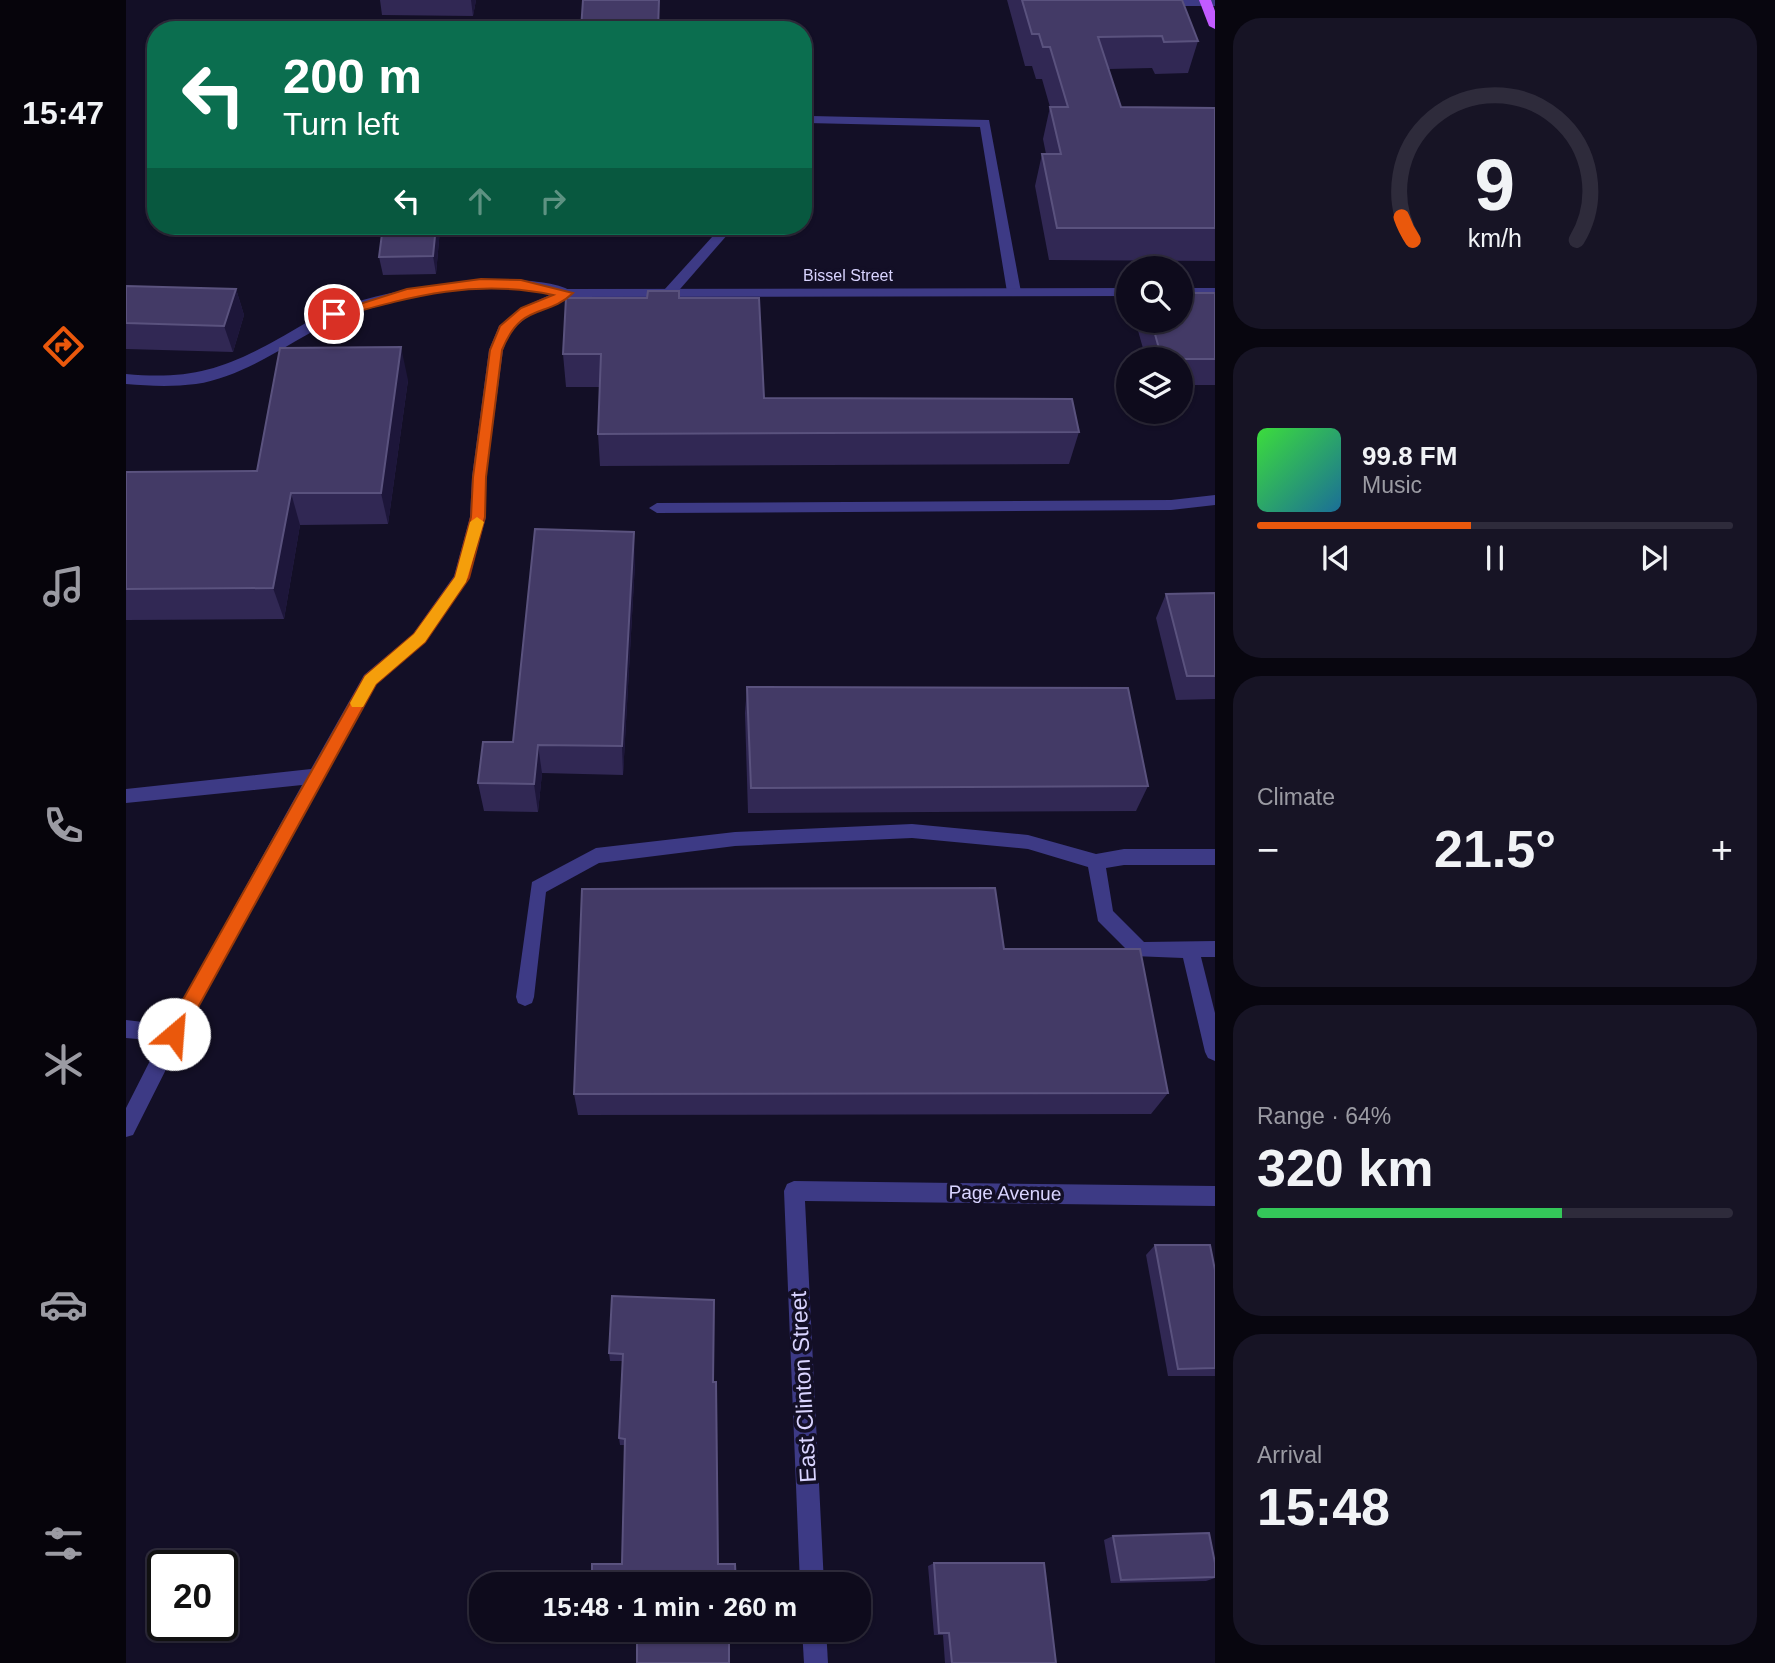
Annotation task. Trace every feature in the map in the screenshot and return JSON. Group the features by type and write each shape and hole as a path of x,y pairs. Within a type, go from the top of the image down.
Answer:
{"main road":[{"path":"1209,2 1215,26"}],"street":[{"path":"1154,3 1209,2"},
{"path":"812,120 985,123 1014,292"},
{"path":"669,293 721,235"},
{"path":"126,379 158,382 197,379 251,360 334,314 407,293 481,283 521,284 567,293"},
{"name":"Bissel Street","path":"567,293 1116,292"},
{"path":"1193,292 1215,292"},
{"path":"126,1128 174,1034 370,680 419,638 461,578 478,517 480,477 496,350 505,329 526,311 567,293"},
{"path":"657,508 1171,505 1215,500"},
{"path":"126,796 316,776"},
{"path":"525,997 538,888 596,856 735,839 912,831 1028,842 1096,862 1124,857 1215,857"},
{"path":"1096,862 1104,915 1140,950 1215,949"},
{"path":"1190,950 1215,1052"},
{"path":"126,1029 174,1034"},
{"name":"Page Avenue","path":"794,1191 1215,1196"},
{"name":"East Clinton Street","path":"794,1191 811,1572"},
{"path":"815,1642 816,1663"}],"building":[{"path":"583,0 659,0 658,21 582,21"},
{"path":"1022,0 1182,0 1198,41 1164,42 1162,36 1098,37 1121,107 1215,108 1215,228 1057,228 1042,154 1061,154 1050,107 1068,107 1050,47 1043,47 1039,34 1032,34"},
{"path":"382,235 435,235 433,256 379,257"},
{"path":"126,286 236,289 224,326 126,323"},
{"path":"648,291 679,291 679,298 759,298 764,398 1072,399 1079,432 598,434 601,354 563,354 566,298 647,298"},
{"path":"1193,293 1215,293 1215,359 1193,359 1193,347 1159,347 1155,333 1193,333"},
{"path":"401,347 381,493 291,493 273,588 126,589 126,472 257,471 280,348"},
{"path":"535,529 634,532 622,746 538,745 534,784 478,783 483,742 513,742"},
{"path":"1215,593 1215,676 1187,676 1166,594"},
{"path":"747,687 1128,688 1148,786 751,788"},
{"path":"995,888 1004,949 1140,949 1168,1093 574,1094 582,889"},
{"path":"1155,1245 1210,1245 1215,1270 1215,1368 1178,1369"},
{"path":"612,1296 714,1300 713,1382 716,1382 718,1564 735,1564 735,1572 592,1572 592,1564 622,1564 625,1439 619,1438 623,1354 609,1353"},
{"path":"1209,1533 1215,1577 1121,1580 1113,1536"},
{"path":"934,1563 1044,1563 1056,1663 952,1663 949,1633 939,1633"},
{"path":"637,1642 729,1642 729,1663 637,1663"}],"slow traffic":[{"path":"358,703 370,680 419,638 461,578 477,522"}],"route":[{"path":"174,1034 197,988 370,680 419,638 461,578 478,517 480,477 496,350 505,329 526,311 567,293 521,284 481,283 407,293 334,314"}]}
